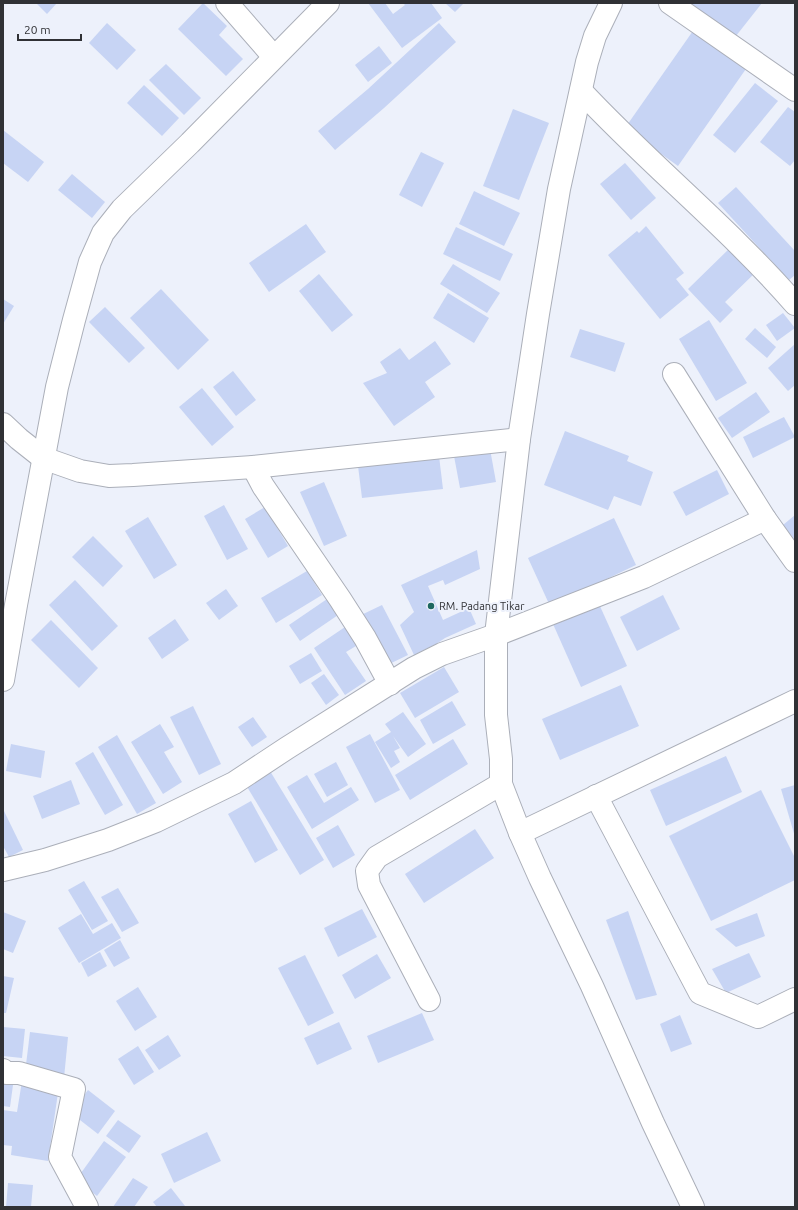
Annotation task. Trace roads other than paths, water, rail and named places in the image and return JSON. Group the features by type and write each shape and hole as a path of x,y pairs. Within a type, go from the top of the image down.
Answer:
{"street":[{"path":"226,3 274,57"},
{"path":"3,680 57,387 90,262 103,233 122,209 190,143 328,3"},
{"path":"611,3 595,36 587,62 559,189 538,314 519,439 496,635 496,715 501,759 501,784 520,833 693,1207"},
{"path":"670,3 795,90"},
{"path":"581,91 664,174 729,235 795,304"},
{"path":"674,374 765,519 795,561"},
{"path":"3,424 43,458 80,471 109,476 253,466 519,439"},
{"path":"253,466 267,491 365,638 390,684"},
{"path":"3,870 45,860 108,840 156,821 234,783 414,668 442,654 496,635 644,577 765,519"},
{"path":"520,833 795,700"},
{"path":"429,1000 369,885 367,871 377,857 501,784"},
{"path":"596,796 700,993 758,1017 795,999"},
{"path":"3,1070 6,1073 19,1073 74,1089 60,1157 87,1207"}],"place":[{"name":"RM. Padang Tikar","path":"431,606"}]}
